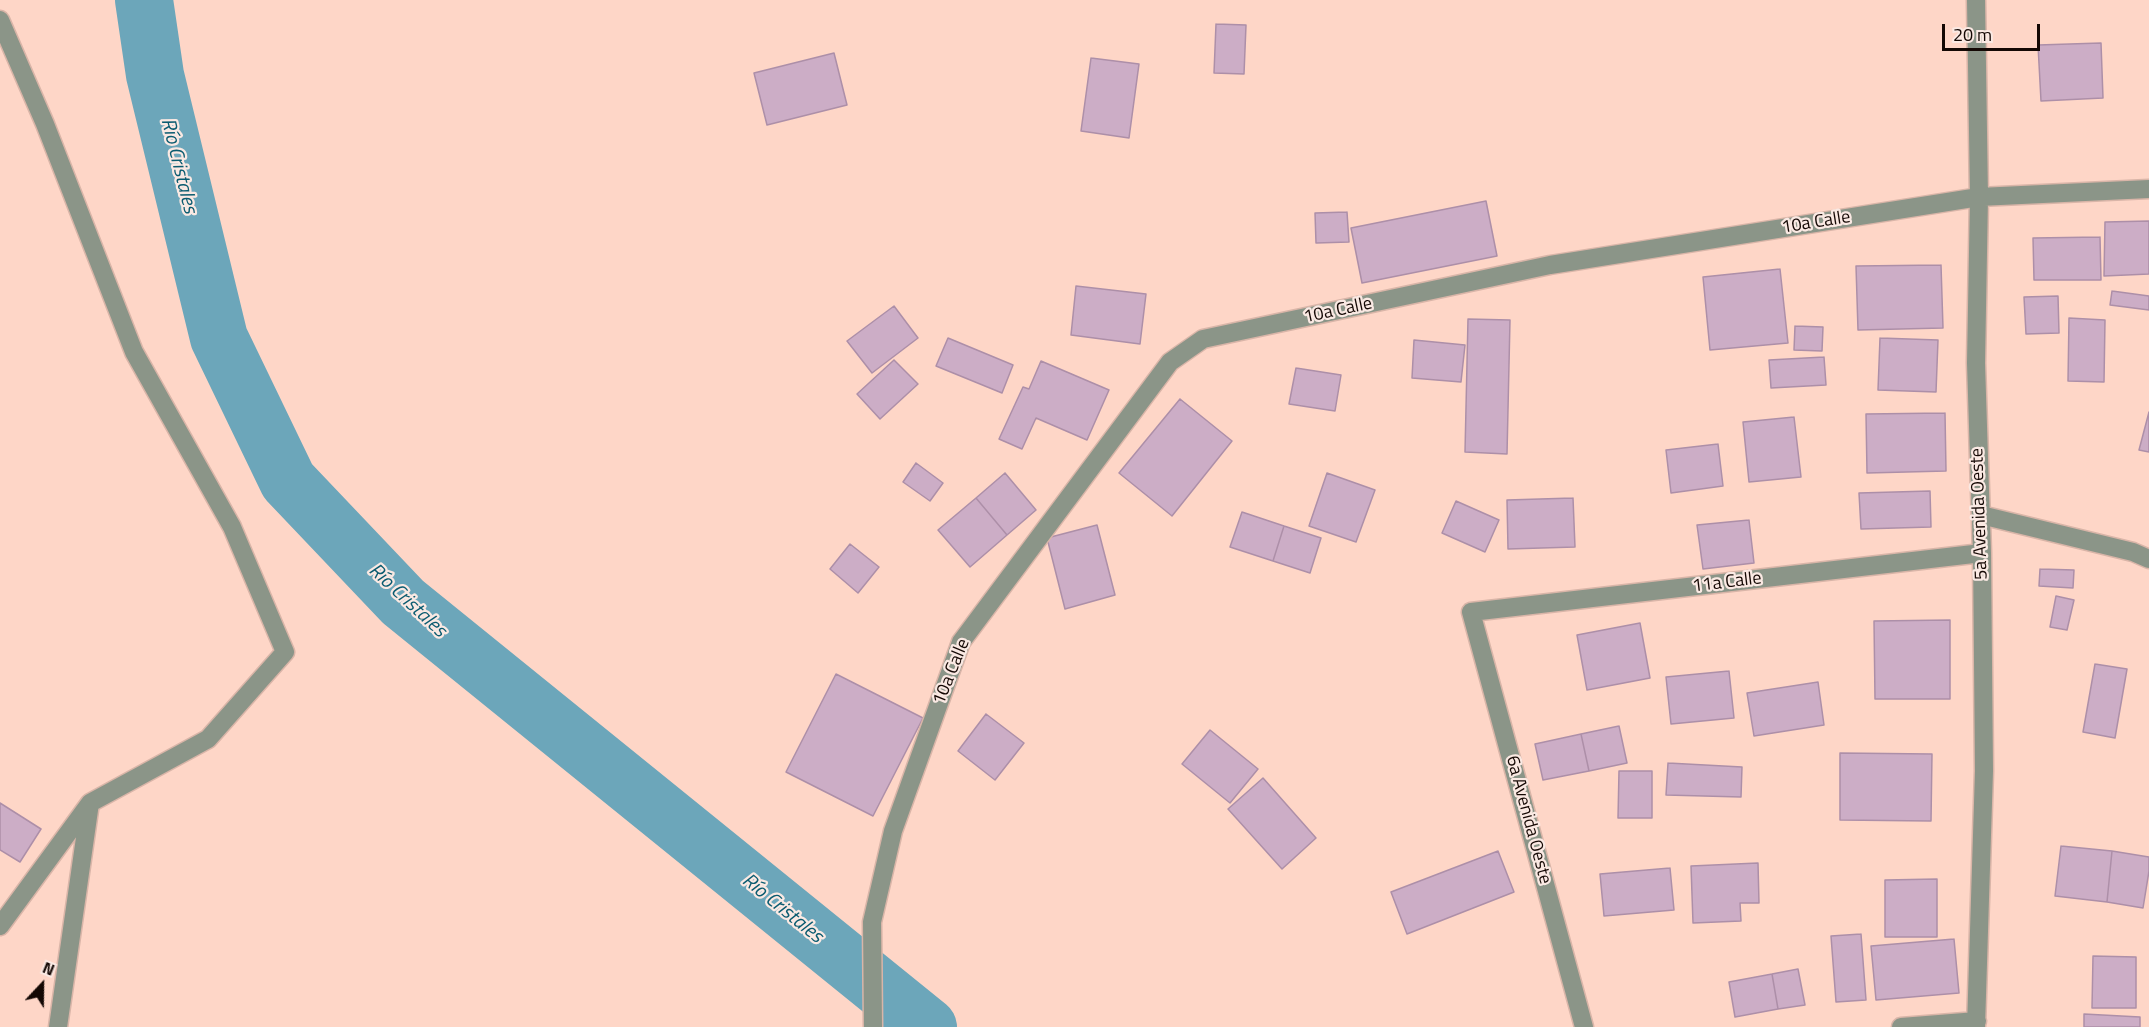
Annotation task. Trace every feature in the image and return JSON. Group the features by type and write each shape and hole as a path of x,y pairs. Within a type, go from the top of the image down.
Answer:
{"street":[{"name":"5a Avenida Oeste","path":"1976,0 1979,197 1976,363 1982,553 1984,771 1977,1024"},
{"path":"0,20 45,124 134,352 232,527 285,652 208,739 90,802 0,926"},
{"name":"10a Calle","path":"873,1027 872,922 894,831 961,642 1170,362 1203,339 1550,265 1979,197 2149,189"},
{"path":"1981,515 2133,552 2149,559"},
{"name":"11a Calle","path":"1471,612 1982,553"},
{"name":"6a Avenida Oeste","path":"1471,612 1584,1027"},
{"path":"58,1027 90,802"},
{"path":"1901,1027 1977,1024"}],"building":[{"path":"1216,24 1246,25 1244,74 1214,73"},
{"path":"2101,43 2103,98 2041,101 2038,45"},
{"path":"834,53 847,105 767,125 754,73"},
{"path":"1091,58 1139,64 1129,138 1081,131"},
{"path":"1486,201 1497,256 1362,283 1351,228"},
{"path":"1347,212 1349,242 1316,243 1315,213"},
{"path":"2149,221 2149,274 2104,276 2105,222"},
{"path":"2100,237 2101,280 2034,280 2033,238"},
{"path":"1941,265 1943,328 1858,330 1856,266"},
{"path":"1780,269 1788,343 1710,350 1703,277"},
{"path":"1076,286 1146,294 1140,344 1071,335"},
{"path":"2112,291 2149,296 2149,310 2110,305"},
{"path":"2058,296 2059,333 2026,334 2024,297"},
{"path":"894,306 918,338 872,373 847,341"},
{"path":"2069,318 2105,320 2104,382 2068,381"},
{"path":"1468,319 1510,320 1507,454 1465,452"},
{"path":"1795,326 1823,327 1822,351 1794,350"},
{"path":"948,338 1013,365 1002,393 936,366"},
{"path":"1880,338 1938,340 1936,392 1878,390"},
{"path":"1414,340 1465,345 1461,382 1412,378"},
{"path":"1824,357 1826,385 1771,388 1769,360"},
{"path":"894,360 918,384 880,419 857,394"},
{"path":"1041,361 1109,390 1087,440 1036,418 1022,449 999,439 1023,387 1029,389"},
{"path":"1296,368 1341,375 1335,411 1289,404"},
{"path":"1180,399 1232,441 1172,516 1119,473"},
{"path":"2149,412 2149,452 2139,450"},
{"path":"1945,413 1946,471 1867,473 1866,414"},
{"path":"1794,417 1801,477 1749,482 1743,422"},
{"path":"1718,444 1723,486 1671,493 1666,450"},
{"path":"916,463 943,483 930,501 903,482"},
{"path":"1005,473 1036,510 1007,535 976,498"},
{"path":"1327,473 1375,490 1356,542 1309,526"},
{"path":"1930,491 1931,527 1861,529 1859,493"},
{"path":"976,498 1007,535 970,567 938,530"},
{"path":"1573,498 1575,547 1508,549 1507,500"},
{"path":"1456,501 1499,520 1485,552 1442,533"},
{"path":"1242,512 1284,526 1273,561 1230,547"},
{"path":"1749,520 1754,563 1703,569 1697,525"},
{"path":"1097,525 1115,595 1065,609 1047,538"},
{"path":"1284,526 1321,538 1310,573 1273,561"},
{"path":"850,544 879,567 858,593 830,569"},
{"path":"2040,569 2074,570 2073,588 2039,586"},
{"path":"2056,596 2074,600 2067,630 2050,627"},
{"path":"1950,620 1950,699 1875,699 1874,621"},
{"path":"1640,623 1650,678 1587,690 1577,635"},
{"path":"2095,664 2127,669 2115,738 2083,732"},
{"path":"1729,671 1734,718 1671,724 1666,677"},
{"path":"836,674 923,718 873,816 786,772"},
{"path":"1818,682 1824,725 1754,736 1747,693"},
{"path":"986,714 1024,743 995,780 958,751"},
{"path":"1619,726 1627,763 1589,771 1581,734"},
{"path":"1210,730 1258,769 1230,803 1182,764"},
{"path":"1581,734 1589,771 1543,780 1535,744"},
{"path":"1840,753 1932,754 1931,821 1840,820"},
{"path":"1668,763 1742,767 1741,797 1666,795"},
{"path":"1619,771 1652,771 1652,818 1618,818"},
{"path":"1263,778 1316,838 1282,869 1228,809"},
{"path":"0,803 41,829 20,862 0,850"},
{"path":"2061,846 2112,851 2107,902 2055,896"},
{"path":"1498,851 1514,892 1407,934 1391,892"},
{"path":"2112,851 2149,857 2143,908 2107,902"},
{"path":"1758,863 1759,903 1740,903 1741,921 1693,923 1691,866"},
{"path":"1670,868 1674,910 1604,916 1600,874"},
{"path":"1937,879 1937,937 1885,937 1885,880"},
{"path":"1861,934 1866,1000 1836,1002 1831,936"},
{"path":"1954,939 1959,993 1876,1000 1871,946"},
{"path":"2093,956 2136,957 2136,1008 2092,1008"},
{"path":"1798,969 1805,1005 1778,1009 1772,974"},
{"path":"1772,974 1778,1009 1735,1017 1729,982"},
{"path":"2084,1014 2140,1017 2140,1027 2084,1027"}],"waterway":[{"name":"Río Cristales","path":"144,0 155,75 219,338 288,481 403,602 928,1027"}]}
